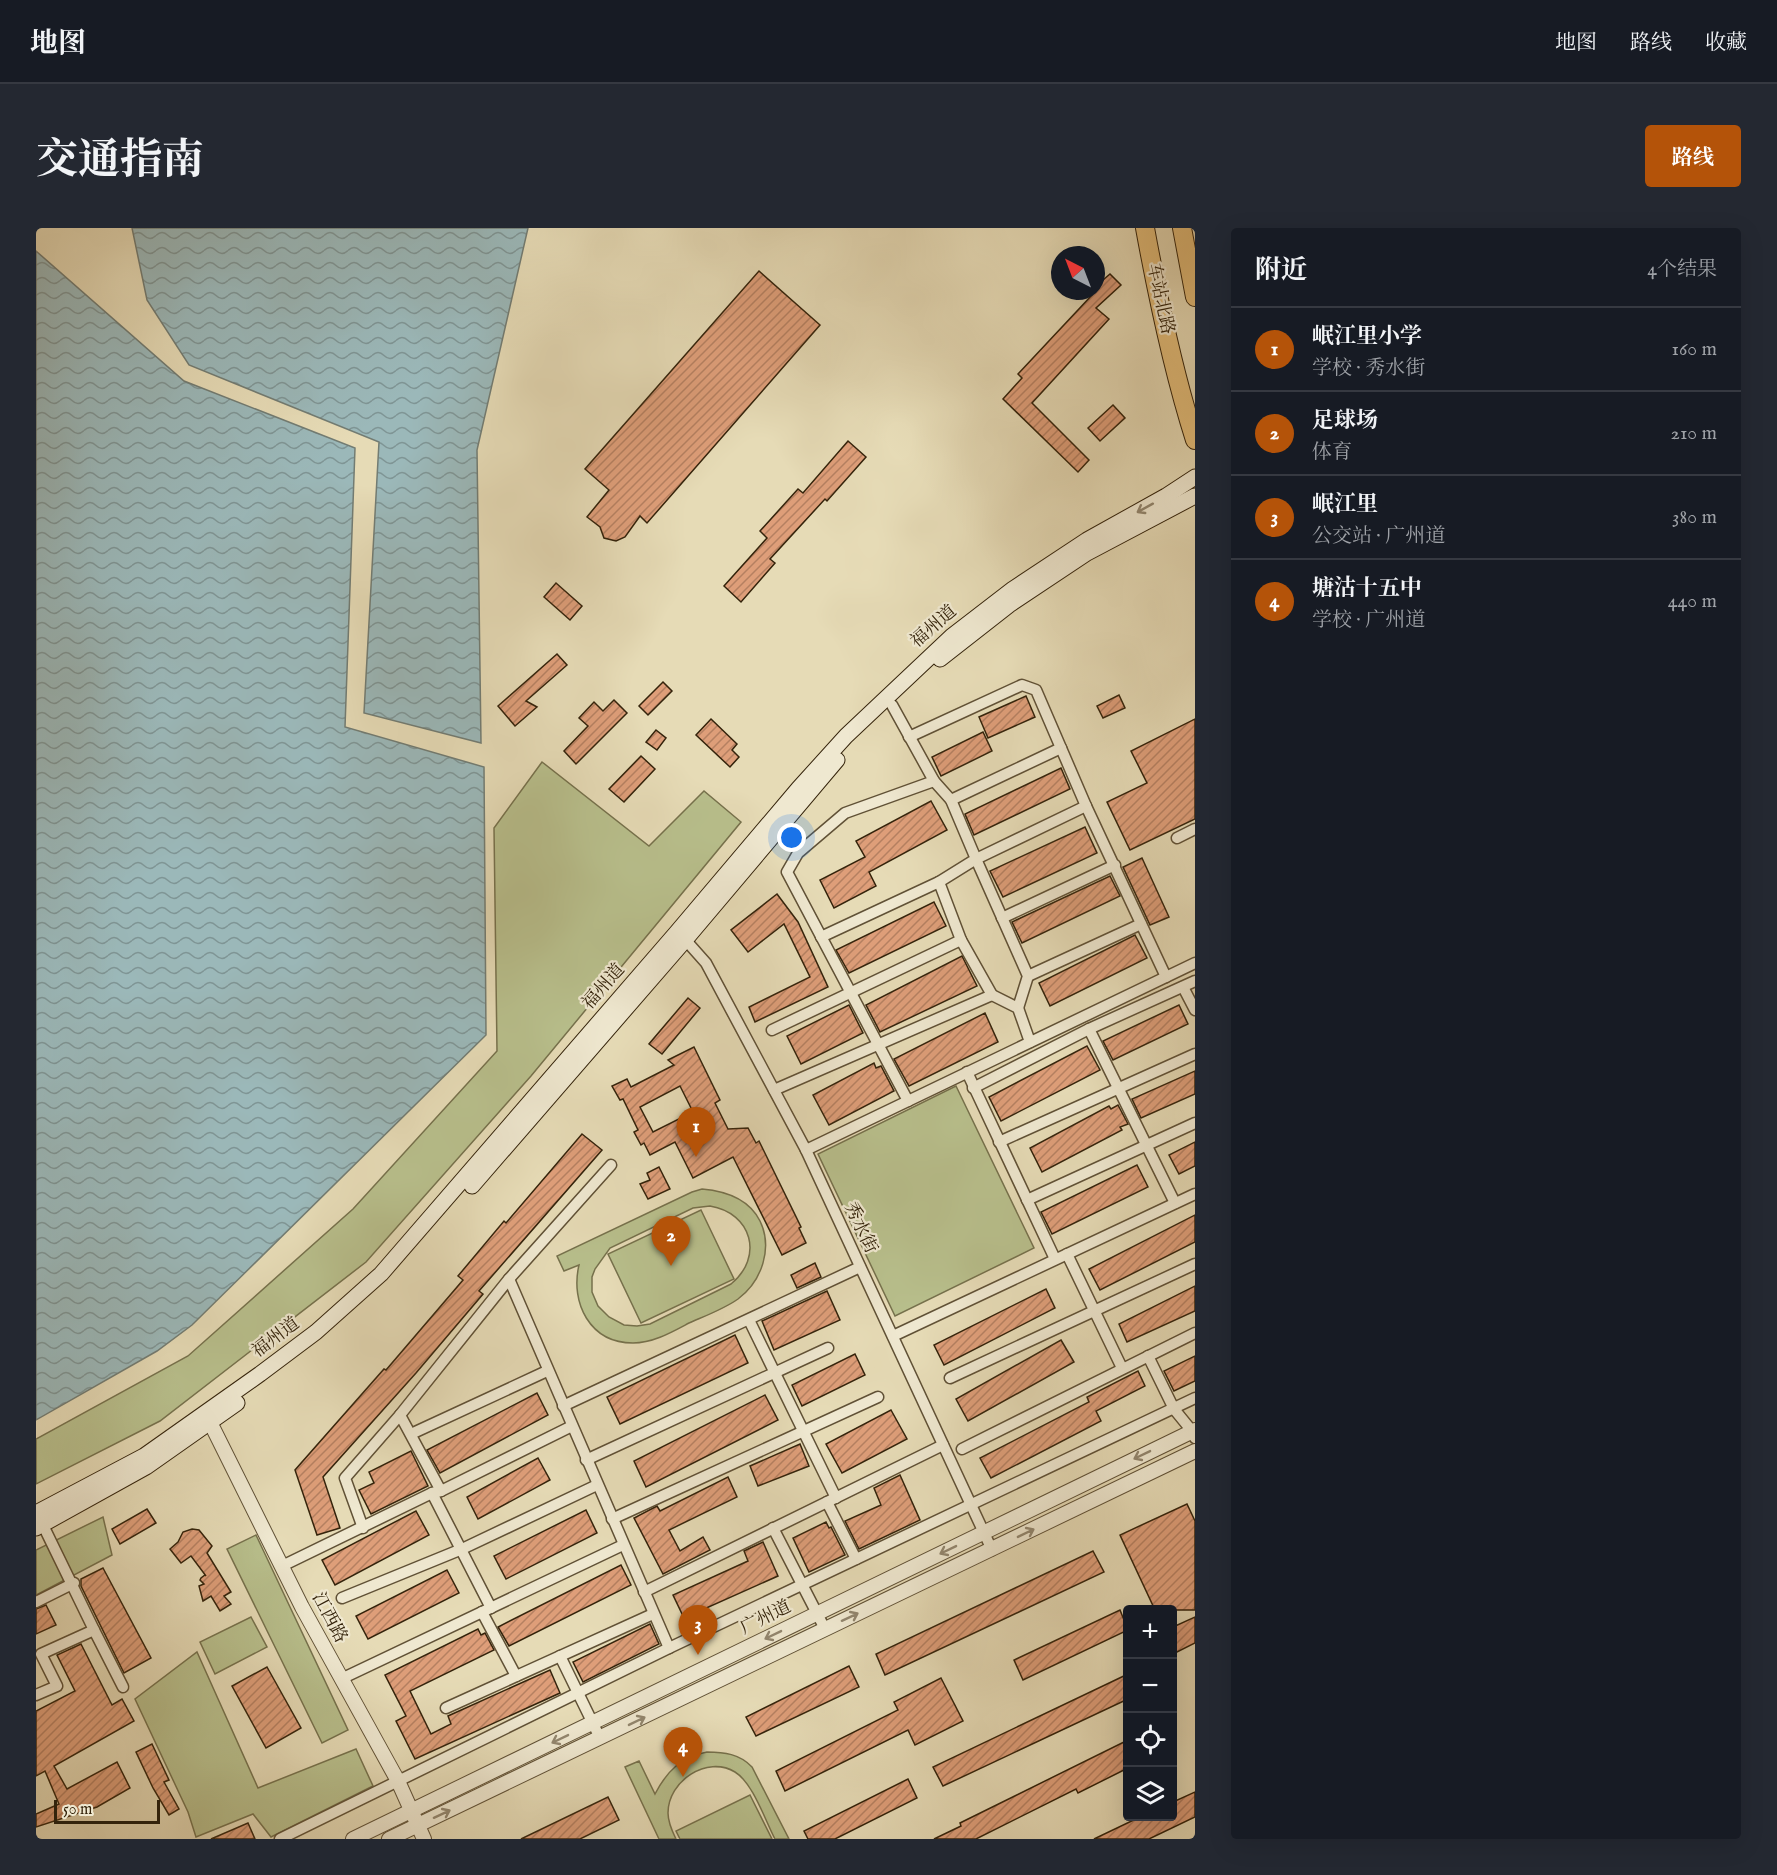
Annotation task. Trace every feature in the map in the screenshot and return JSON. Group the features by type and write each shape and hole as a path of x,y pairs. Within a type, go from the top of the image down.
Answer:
{"main road":[{"name":"车站北路","path":"1145,228 1153,273 1195,440"},
{"name":"车站北路","path":"1182,228 1195,297"},
{"name":"福州道","path":"682,935 798,789 846,736 952,636 1013,589 1087,540 1195,477"},
{"name":"福州道","path":"38,1520 146,1467 208,1418 296,1360 394,1274 682,935 852,743 942,658 1009,605 1087,553 1195,496"}],"street":[{"path":"909,737 1022,685 1036,690 1086,806 1166,976"},
{"path":"892,705 934,781 951,800 1028,976 1018,1008 1030,1042"},
{"path":"951,800 1061,748"},
{"path":"908,1101 787,872 798,853 845,813 934,781"},
{"path":"821,937 939,882 976,859 1086,806"},
{"path":"1177,838 1195,829"},
{"path":"1002,918 1115,865"},
{"path":"939,882 961,940 992,995 1018,1008"},
{"path":"1028,976 1140,924"},
{"name":"秀水街","path":"682,935 706,963 806,1150 992,1550"},
{"path":"772,1030 961,940"},
{"path":"806,1150 1195,963"},
{"path":"973,1088 1089,1029 1195,981"},
{"path":"1183,987 1195,1010"},
{"path":"774,1090 992,995"},
{"path":"1089,1029 1175,1203"},
{"path":"999,1142 1195,1054"},
{"path":"967,1072 1055,1259"},
{"path":"1027,1200 1195,1123"},
{"path":"363,1528 345,1478 400,1415 509,1279 611,1165"},
{"path":"893,1336 1195,1194"},
{"path":"1067,1254 1122,1368"},
{"path":"950,1378 1195,1264"},
{"path":"563,1406 860,1267"},
{"path":"509,1279 669,1648"},
{"path":"749,1320 803,1431 856,1559"},
{"path":"962,1449 1195,1333"},
{"path":"586,1460 828,1348"},
{"path":"1148,1356 1174,1409 1194,1433"},
{"path":"411,1434 548,1371"},
{"path":"612,1519 878,1397"},
{"path":"280,1839 669,1648 1195,1398"},
{"path":"400,1415 411,1434 516,1676"},
{"name":"江西路","path":"208,1418 341,1679 398,1781 424,1839"},
{"path":"282,1566 572,1426"},
{"name":"广州道","path":"353,1839 984,1532 1194,1433"},
{"path":"644,1592 943,1445"},
{"name":"广州道","path":"389,1839 1195,1451"},
{"path":"342,1598 462,1549 597,1485"},
{"path":"38,1520 73,1583 123,1687"},
{"path":"773,1528 825,1629"},
{"path":"341,1679 623,1545"},
{"path":"36,1602 73,1583"},
{"path":"446,1708 653,1614"},
{"path":"36,1695 57,1686 39,1655 94,1630"},
{"path":"560,1656 600,1738"}],"green space":[{"path":"542,762 649,846 704,791 741,822 531,1076 366,1262 160,1421 36,1484 36,1439 188,1356 353,1209 497,1051 494,828"},
{"path":"956,1086 1034,1248 895,1316 818,1154"},
{"path":"702,1189 728,1194 736,1197 755,1213 764,1231 765,1242 765,1253 759,1274 746,1292 727,1306 655,1339 633,1343 605,1336 586,1318 581,1306 577,1279 579,1265 564,1271 557,1256","holes":["710,1206 736,1217 749,1238 748,1261 731,1284 650,1324 624,1325 609,1317 598,1306 592,1292 592,1277 610,1248 693,1208"]},
{"path":"701,1210 734,1279 641,1323 608,1254"},
{"path":"103,1517 112,1555 36,1595 36,1550"},
{"path":"256,1535 348,1730 322,1743 227,1549"},
{"path":"251,1617 267,1647 215,1674 200,1642"},
{"path":"197,1652 258,1788 356,1749 373,1786 271,1837 253,1814 196,1837 188,1812 135,1699"},
{"path":"707,1752 731,1755 742,1759 752,1767 789,1839 775,1839 758,1802 741,1777 724,1768 713,1767 701,1769 682,1781 670,1801 668,1813 669,1823 676,1839 659,1839 625,1767 639,1761 655,1794 665,1778 682,1761"},
{"path":"750,1795 772,1839 680,1839 676,1831"}],"water":[{"path":"132,228 528,228 477,450 481,743 364,713 379,442 189,365 147,300"},
{"path":"36,251 184,381 355,448 345,727 484,767 486,1035 192,1325 157,1351 36,1420"}],"building":[{"path":"759,271 820,325 647,523 640,516 625,537 616,541 604,538 600,527 587,517 609,490 585,469"},
{"path":"1110,274 1121,285 1105,300 1105,278"},
{"path":"1087,300 1105,300 1096,308 1109,319 1032,403 1089,460 1078,472 1003,399 1022,378 1018,374"},
{"path":"1113,405 1125,418 1100,441 1088,428"},
{"path":"848,441 866,457 770,559 775,563 741,602 724,586 767,538 760,531 798,489 803,493"},
{"path":"556,583 582,606 570,620 544,597"},
{"path":"557,654 567,665 526,701 537,707 515,726 498,706"},
{"path":"663,682 672,691 648,715 639,706"},
{"path":"1119,695 1125,708 1103,718 1097,706"},
{"path":"1026,696 1035,717 988,738 979,717"},
{"path":"614,700 627,713 576,764 564,751 588,726 579,718 594,702 603,711"},
{"path":"711,719 737,744 732,750 739,757 730,767 696,735"},
{"path":"1195,719 1195,819 1130,850 1107,802 1147,783 1131,751"},
{"path":"656,730 666,738 657,750 646,742"},
{"path":"983,732 992,751 941,776 932,757"},
{"path":"641,756 655,769 624,802 609,789"},
{"path":"1061,768 1070,789 974,835 965,814"},
{"path":"931,801 947,830 869,872 876,886 834,908 820,880 865,857 856,841"},
{"path":"1085,827 1097,853 1003,897 990,871"},
{"path":"1142,858 1169,917 1150,925 1123,867"},
{"path":"1110,876 1120,896 1022,943 1012,922"},
{"path":"777,894 798,922 828,987 755,1022 749,1007 810,977 784,924 748,952 731,930"},
{"path":"934,902 946,926 849,973 836,950"},
{"path":"1135,935 1147,958 1050,1006 1039,983"},
{"path":"962,956 977,986 880,1032 866,1005"},
{"path":"688,998 700,1008 662,1054 649,1044"},
{"path":"849,1005 863,1033 801,1064 787,1036"},
{"path":"1179,1005 1188,1024 1113,1060 1103,1041"},
{"path":"985,1013 998,1042 909,1086 894,1059"},
{"path":"1087,1046 1100,1070 1001,1121 989,1097"},
{"path":"694,1047 720,1100 715,1103 728,1129 748,1128 756,1143 759,1141 801,1227 799,1228 806,1243 782,1255 733,1157 693,1178 675,1142 650,1155 644,1143 641,1145 634,1132 638,1130 623,1099 620,1100 612,1086 627,1079 631,1087 674,1065 668,1060","holes":["680,1086 693,1112 653,1132 640,1107"]},
{"path":"874,1063 876,1068 881,1066 894,1091 829,1125 813,1095"},
{"path":"1195,1071 1195,1094 1141,1118 1132,1099"},
{"path":"1118,1105 1128,1124 1120,1127 1122,1130 1042,1172 1030,1148 1109,1106 1111,1109"},
{"path":"582,1134 602,1150 479,1291 483,1294 416,1373 323,1477 340,1528 317,1535 295,1470 384,1369 386,1370 463,1280 458,1276"},
{"path":"1195,1142 1195,1166 1179,1174 1169,1155"},
{"path":"1137,1165 1148,1187 1052,1234 1041,1212"},
{"path":"659,1167 670,1189 648,1199 640,1184 650,1180 647,1173"},
{"path":"1195,1215 1195,1242 1100,1290 1089,1269"},
{"path":"815,1263 821,1277 797,1288 791,1275"},
{"path":"1195,1286 1195,1311 1127,1342 1119,1324"},
{"path":"1046,1289 1055,1308 944,1365 934,1345"},
{"path":"827,1291 840,1320 774,1350 762,1321"},
{"path":"735,1335 748,1363 620,1424 607,1397"},
{"path":"1061,1340 1074,1362 968,1421 956,1399"},
{"path":"855,1354 865,1375 802,1406 792,1385"},
{"path":"1195,1356 1195,1381 1174,1391 1164,1371"},
{"path":"1138,1371 1145,1386 1096,1411 1101,1421 991,1478 980,1458 1089,1402 1087,1397"},
{"path":"537,1393 548,1415 440,1473 427,1450"},
{"path":"765,1395 778,1420 646,1487 634,1461"},
{"path":"891,1410 907,1439 842,1473 826,1444"},
{"path":"800,1444 809,1466 758,1486 750,1466"},
{"path":"411,1451 428,1486 371,1514 359,1490 374,1483 369,1472"},
{"path":"538,1458 550,1480 478,1519 467,1497"},
{"path":"900,1475 920,1520 859,1549 845,1521 881,1505 874,1488"},
{"path":"728,1477 737,1497 669,1530 680,1551 703,1537 710,1550 663,1574 634,1518 657,1506 660,1511"},
{"path":"1187,1504 1195,1521 1195,1610 1177,1610 1177,1605 1153,1605 1120,1535"},
{"path":"147,1509 156,1523 120,1544 112,1529"},
{"path":"586,1510 597,1533 506,1579 494,1556"},
{"path":"416,1511 429,1535 335,1585 322,1560"},
{"path":"826,1522 829,1528 831,1527 845,1555 809,1572 793,1538"},
{"path":"192,1529 199,1530 212,1546 207,1553 231,1592 224,1596 231,1604 220,1611 211,1596 203,1601 199,1586 204,1584 201,1578 206,1576 191,1556 181,1563 170,1549 178,1542 183,1532"},
{"path":"763,1542 778,1576 684,1618 673,1595 748,1561 744,1551"},
{"path":"1093,1551 1104,1572 885,1675 876,1654"},
{"path":"621,1565 631,1585 509,1646 498,1627"},
{"path":"103,1568 151,1658 124,1673 81,1586 81,1579"},
{"path":"447,1570 459,1593 368,1639 356,1616"},
{"path":"46,1605 56,1625 36,1634 36,1609"},
{"path":"1120,1610 1123,1618 1123,1632 1023,1680 1014,1660"},
{"path":"1195,1617 1195,1643 1177,1652 1177,1625"},
{"path":"650,1624 659,1644 583,1682 573,1662"},
{"path":"478,1629 481,1635 485,1633 494,1650 410,1691 431,1734 451,1724 448,1716 550,1670 560,1693 415,1759 396,1721 406,1716 385,1675"},
{"path":"81,1644 112,1705 122,1699 134,1721 54,1766 67,1789 117,1762 130,1788 97,1807 36,1827 36,1814 59,1804 45,1771 36,1776 36,1711 75,1691 57,1655"},
{"path":"849,1666 859,1687 756,1736 746,1717"},
{"path":"267,1667 301,1728 266,1748 232,1686"},
{"path":"1123,1676 1123,1701 943,1786 933,1767"},
{"path":"941,1678 963,1721 915,1745 908,1730 785,1791 776,1771 898,1710 894,1702"},
{"path":"1123,1742 1123,1770 1078,1793 1076,1789 976,1839 934,1839 961,1826 960,1823"},
{"path":"152,1744 169,1780 164,1782 179,1809 169,1815 136,1752"},
{"path":"908,1779 917,1798 835,1839 808,1839 804,1831"},
{"path":"1195,1792 1195,1817 1149,1839 1094,1839 1132,1821 1177,1821 1177,1800"},
{"path":"608,1797 619,1820 580,1839 521,1839"},
{"path":"248,1823 255,1839 211,1839"}],"place":[{"name":"岷江里小学","path":"696,1157"},
{"name":"足球场","path":"671,1266"},
{"name":"岷江里","path":"698,1655"},
{"name":"塘沽十五中","path":"683,1777"}]}
